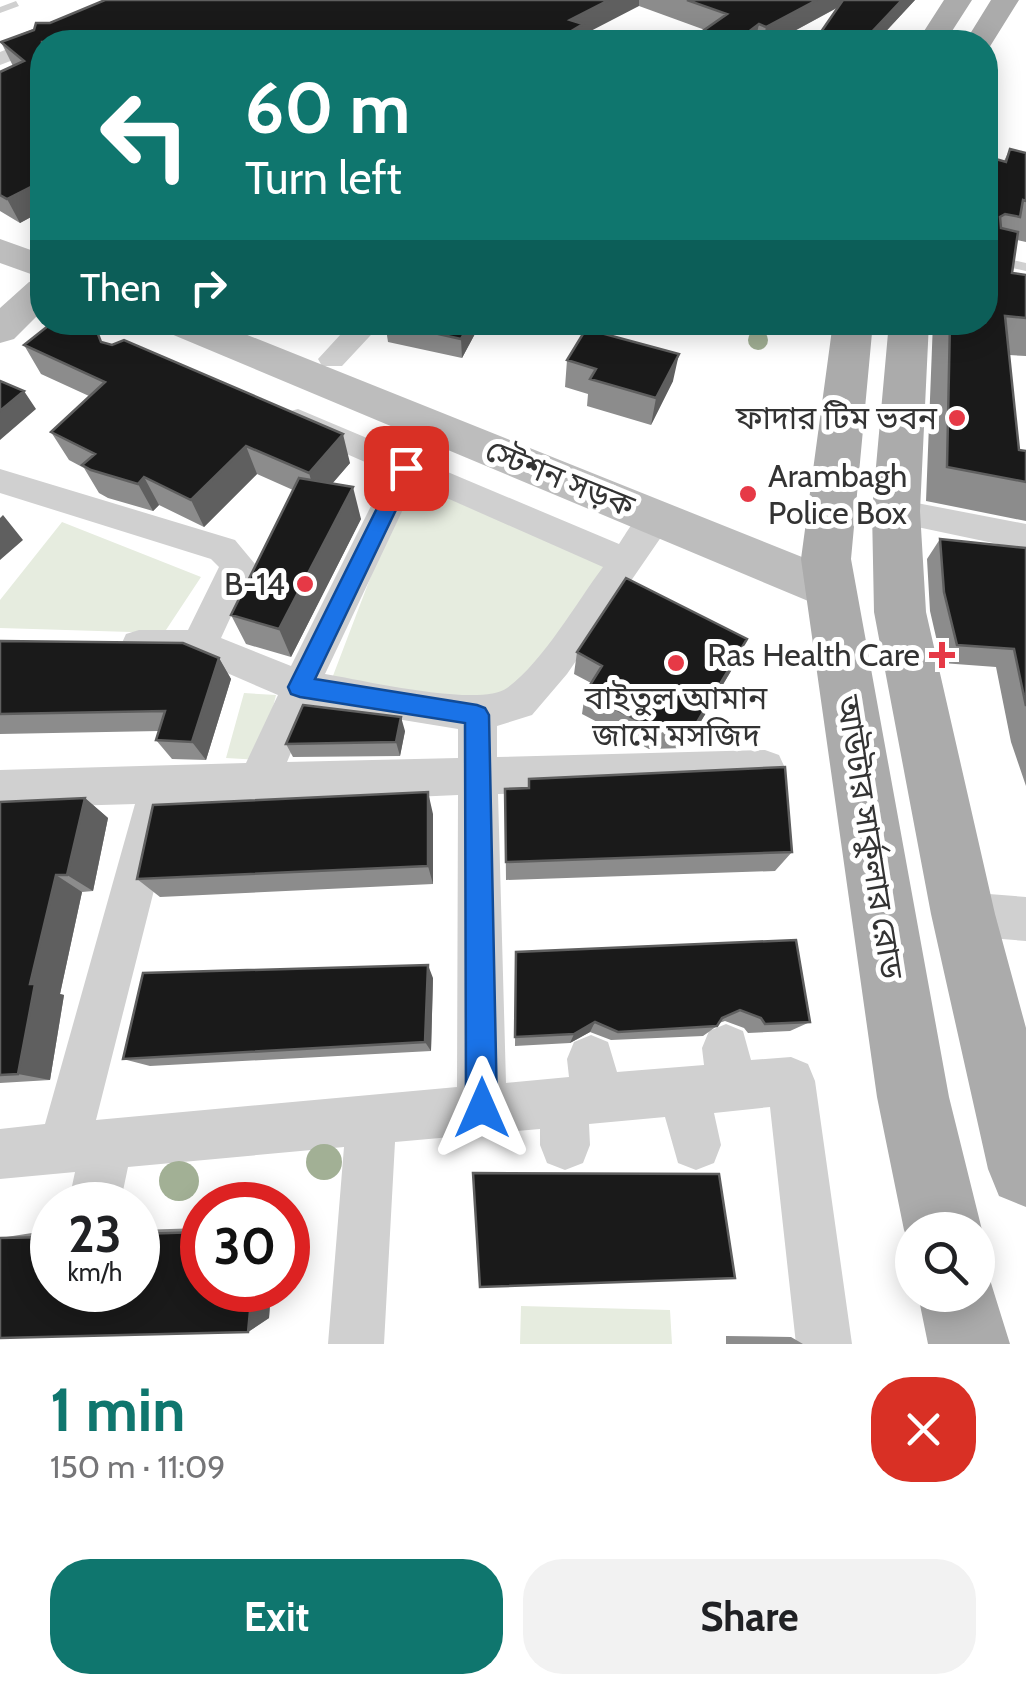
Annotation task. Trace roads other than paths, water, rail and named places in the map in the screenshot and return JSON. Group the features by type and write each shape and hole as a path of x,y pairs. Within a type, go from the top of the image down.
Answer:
{"main road":[{"path":"939,30 958,0"},
{"path":"986,30 1005,0"},
{"path":"0,224 30,237"},
{"path":"0,250 30,262"},
{"path":"0,330 30,301"},
{"name":"স্টেশন সড়ক","path":"210,335 656,518 828,574"},
{"name":"স্টেশন সড়ক","path":"274,335 828,574"},
{"name":"আউটার সার্কুলার রোড","path":"852,335 828,574 912,1097 939,1212"},
{"path":"908,335 896,511 897,585 963,914 1026,1170"},
{"path":"828,574 897,585"},
{"path":"962,1312 969,1344"}],"street":[{"path":"82,30 145,0"},
{"path":"3,68 30,55"},
{"path":"332,359 356,335"},
{"path":"270,408 300,428 406,468 626,562"},
{"path":"241,796 300,687 406,468"},
{"path":"0,480 224,549 233,556 238,564 198,645"},
{"path":"896,511 1026,537"},
{"path":"105,645 198,645 300,687 477,715 533,712 554,664 656,518"},
{"path":"477,715 482,1108"},
{"path":"0,789 47,801 160,786 241,796 369,795 478,777 560,785 707,779 766,768"},
{"path":"90,1182 85,1146 160,786"},
{"path":"963,914 1026,919"},
{"path":"696,1145 713,1076"},
{"path":"0,1154 579,1102 713,1076 792,1081 824,1344"},
{"path":"356,1344 372,1122"}],"lane":[{"path":"0,10 16,4"},
{"path":"998,261 1026,267"}],"place":[{"name":"ফাদার টিম ভবন","path":"957,418"},
{"name":"Arambagh Police Box","path":"748,494"},
{"name":"B-14","path":"305,584"},
{"name":"Ras Health Care","path":"942,655"},
{"name":"বাইতুল আমান জামে মসজিদ","path":"676,663"}]}
